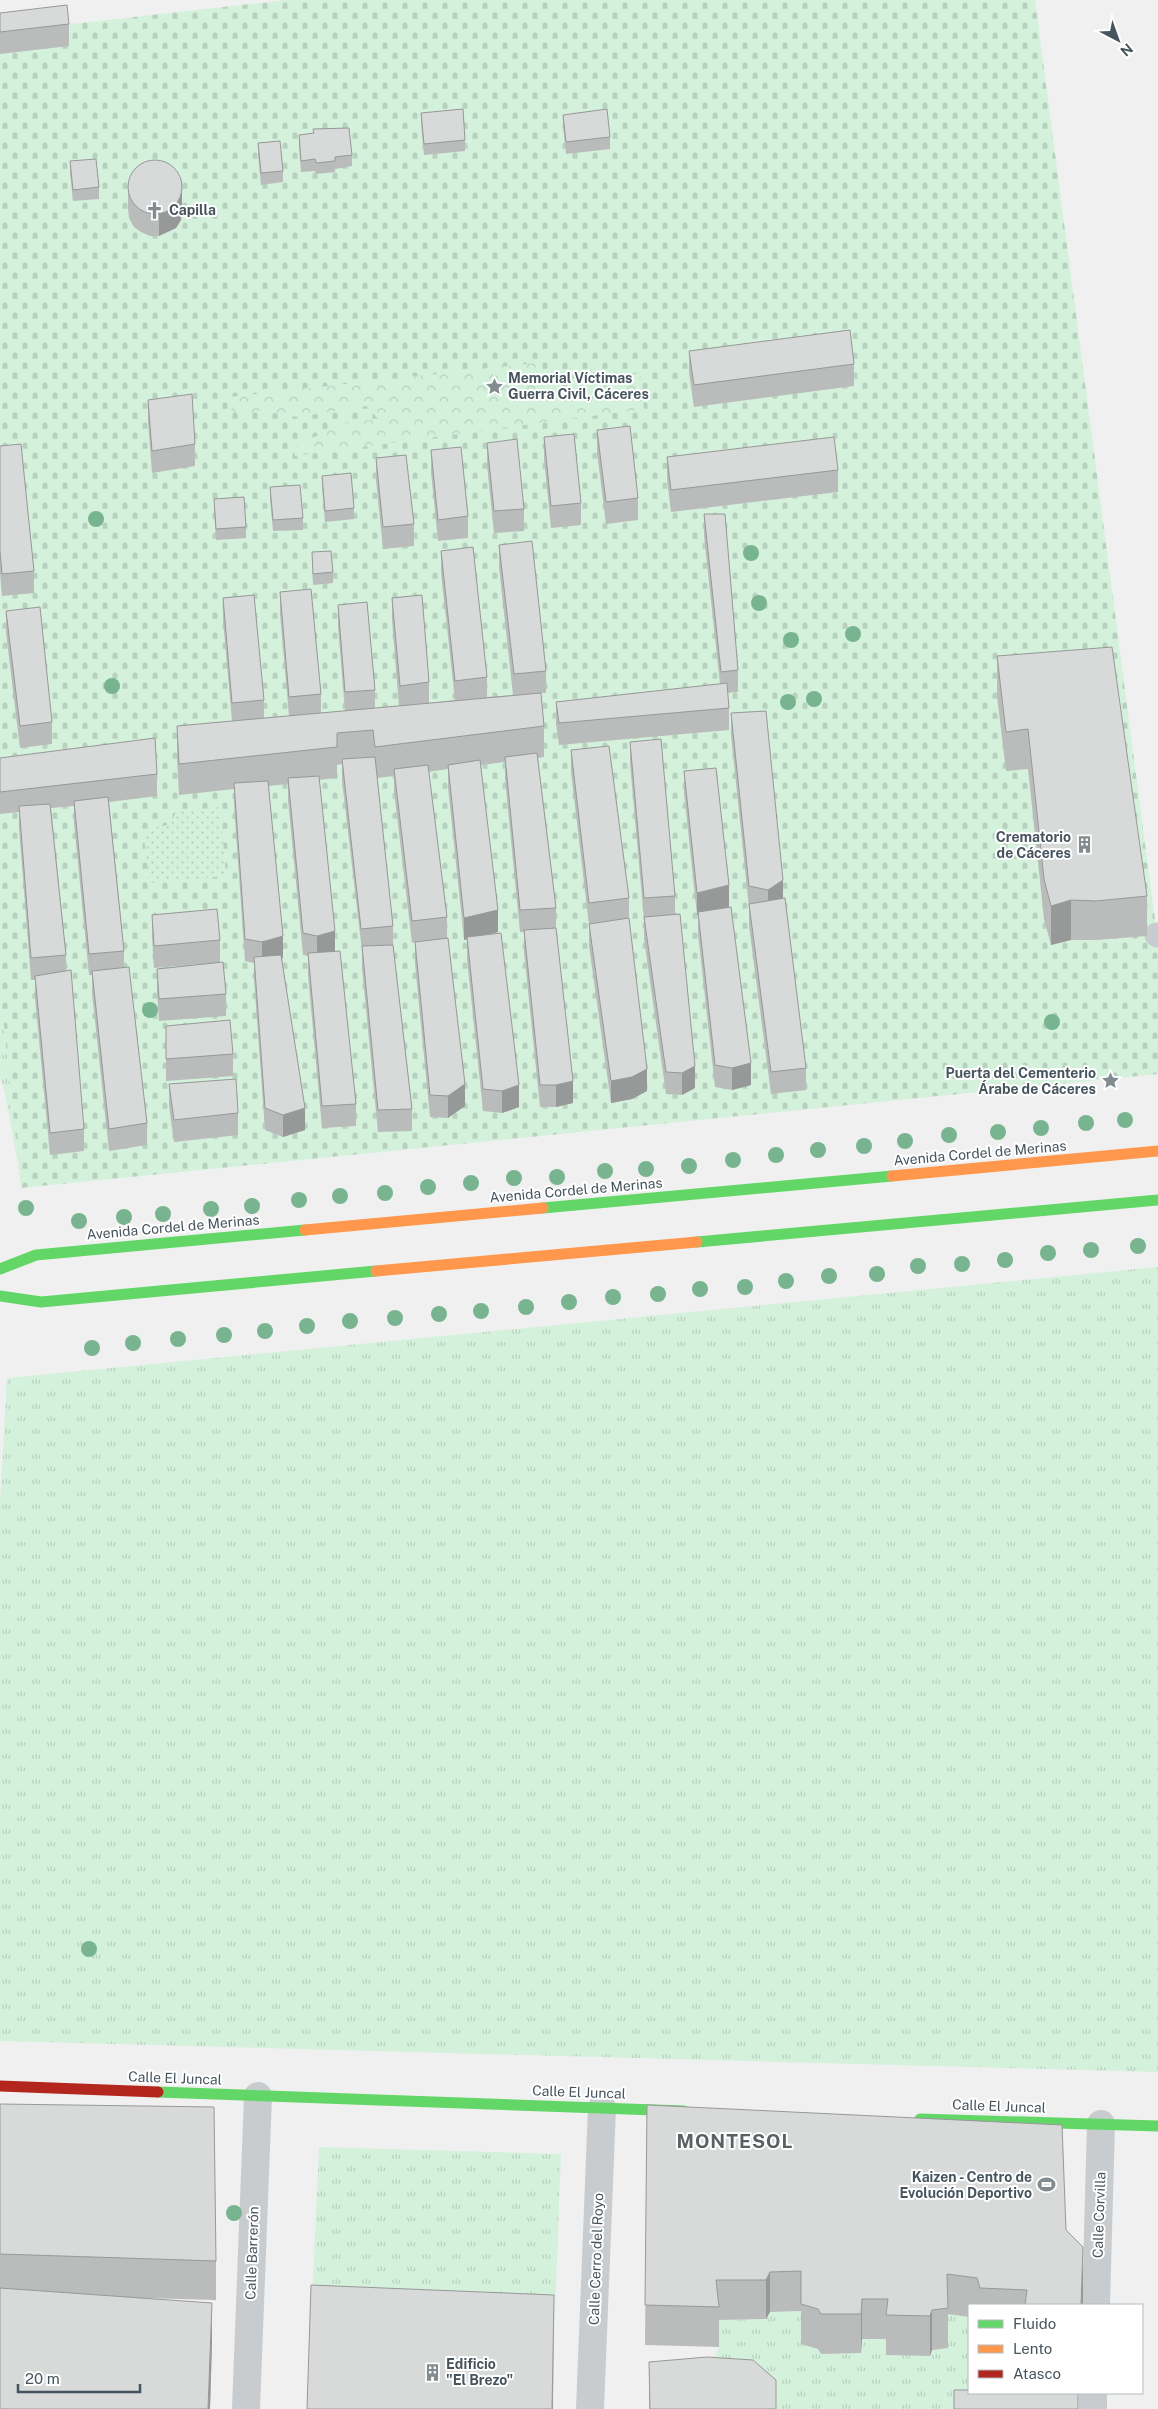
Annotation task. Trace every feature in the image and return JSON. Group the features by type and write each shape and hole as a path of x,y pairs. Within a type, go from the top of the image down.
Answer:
{"main road":[{"name":"Avenida Cordel de Merinas","path":"0,1269 36,1255 1158,1151"},
{"path":"0,1296 41,1302 1158,1200"},
{"name":"Calle El Juncal","path":"0,2086 696,2112"},
{"name":"Calle El Juncal","path":"904,2118 1158,2126"}],"street":[{"name":"Calle Barrerón","path":"246,2409 258,2096"},
{"name":"Calle Cerro del Royo","path":"590,2409 602,2108"},
{"name":"Calle Corvilla","path":"1096,2304 1102,2124"},
{"path":"1093,2394 1093,2409"}],"green space":[{"path":"285,0 1035,0 1158,943 1158,1074 21,1188 0,989 0,32"},
{"path":"535,363 551,389 640,373 644,409 295,456 294,447 343,423 378,419 367,406 298,417 257,410 251,414 232,412 230,397"},
{"path":"220,807 226,876 149,883 143,829 171,823 176,812"},
{"path":"0,989 19,1170 6,1098 0,1076"},
{"path":"1158,1267 1158,2072 0,2041 0,1503 7,1378"},
{"path":"319,2147 561,2154 554,2335 311,2324"},
{"path":"801,2311 821,2354 861,2353 862,2339 888,2339 930,2356 947,2313 968,2317 968,2394 1048,2409 764,2409 705,2379 719,2347 716,2320 766,2319 770,2312"}],"building":[{"path":"67,5 69,24 0,32 0,13"},
{"path":"463,109 465,140 424,144 421,113"},
{"path":"607,109 610,137 566,142 563,115"},
{"path":"349,128 352,155 335,157 335,161 316,163 315,159 301,161 299,135 314,133 313,129"},
{"path":"280,141 283,171 261,173 258,143"},
{"path":"96,159 99,187 73,190 70,161"},
{"path":"155,160 165,162 174,168 180,177 182,187 180,197 174,206 165,212 155,214 145,212 136,206 130,197 128,187 130,177 136,168 145,162"},
{"path":"850,330 854,364 694,385 689,351"},
{"path":"192,394 195,444 152,451 148,400"},
{"path":"630,426 638,498 606,502 597,430"},
{"path":"574,434 581,503 551,506 544,437"},
{"path":"834,437 838,470 671,490 667,457"},
{"path":"517,439 524,509 494,511 487,443"},
{"path":"21,444 34,571 2,574 0,551 0,446"},
{"path":"461,447 468,516 438,520 431,450"},
{"path":"406,455 414,524 383,527 376,458"},
{"path":"351,473 354,508 325,511 322,476"},
{"path":"300,485 303,518 273,520 270,487"},
{"path":"244,497 246,527 216,529 214,499"},
{"path":"704,514 725,514 738,670 721,672"},
{"path":"532,541 546,671 514,674 499,545"},
{"path":"473,547 487,677 455,681 441,551"},
{"path":"331,551 333,572 313,574 312,552"},
{"path":"311,589 321,694 289,697 280,592"},
{"path":"254,595 264,700 232,703 223,598"},
{"path":"422,595 429,682 400,686 392,598"},
{"path":"367,602 375,690 345,692 338,605"},
{"path":"40,607 52,722 20,726 6,611"},
{"name":"Crematorio de Cáceres","path":"1112,647 1147,896 1096,901 1071,900 1051,906 1044,879 1028,729 1006,732 997,656"},
{"path":"727,683 729,708 559,723 556,702"},
{"path":"541,693 544,726 375,747 373,730 337,733 337,747 179,764 177,726"},
{"path":"766,711 783,880 768,890 749,886 731,713"},
{"path":"155,738 157,774 0,792 0,758"},
{"path":"661,739 675,896 644,898 630,742"},
{"path":"609,746 629,898 589,903 571,750"},
{"path":"537,753 556,908 520,910 505,757"},
{"path":"375,757 393,926 361,929 342,759"},
{"path":"480,760 498,910 464,918 448,765"},
{"path":"428,765 447,917 412,921 394,769"},
{"path":"716,768 729,885 697,893 684,771"},
{"path":"319,776 335,931 317,936 303,933 288,778"},
{"path":"268,781 283,936 262,942 245,939 234,783"},
{"path":"108,797 124,951 89,954 74,801"},
{"path":"50,804 66,955 31,958 19,806"},
{"path":"785,898 806,1068 771,1072 749,904"},
{"path":"731,907 751,1063 732,1068 715,1065 698,912"},
{"path":"217,909 220,940 154,946 152,915"},
{"path":"680,914 695,1066 682,1073 666,1072 644,917"},
{"path":"629,918 647,1069 632,1077 611,1081 589,924"},
{"path":"556,928 573,1081 556,1085 540,1085 524,930"},
{"path":"501,933 519,1085 502,1091 483,1089 467,937"},
{"path":"448,938 465,1084 448,1096 430,1095 415,942"},
{"path":"393,945 412,1109 378,1110 362,946"},
{"path":"340,951 356,1104 322,1106 308,953"},
{"path":"281,955 305,1108 283,1115 265,1108 254,957"},
{"path":"223,962 226,994 159,999 157,969"},
{"path":"129,967 147,1123 109,1129 92,971"},
{"path":"71,970 84,1129 50,1133 35,976"},
{"path":"230,1020 233,1054 166,1059 166,1026"},
{"path":"236,1079 238,1113 174,1120 169,1084"},
{"path":"0,2104 214,2107 216,2261 0,2254"},
{"path":"647,2105 1062,2125 1066,2230 1083,2247 1081,2304 1025,2304 1027,2290 980,2288 977,2278 947,2274 948,2308 932,2310 930,2316 886,2315 888,2299 862,2299 861,2314 821,2314 818,2309 801,2304 801,2271 770,2272 766,2280 716,2280 719,2307 645,2305"},
{"name":"Edificio \"El Brezo\"","path":"311,2285 554,2295 552,2409 307,2409"},
{"path":"0,2288 212,2303 208,2409 0,2409"},
{"path":"707,2357 753,2360 776,2380 776,2409 650,2409 649,2362"},
{"path":"954,2390 968,2390 968,2394 1078,2394 1078,2409 954,2409"}],"traffic: fast":[{"path":"543,1208 892,1176"},
{"path":"697,1242 1158,1200"},
{"path":"0,1269 36,1255 305,1230"},
{"path":"0,1296 41,1302 376,1271"},
{"path":"158,2092 684,2111"},
{"path":"920,2119 1158,2126"}],"traffic: slow":[{"path":"892,1176 1158,1151"},
{"path":"305,1230 543,1208"},
{"path":"376,1271 697,1242"}],"traffic: jam":[{"path":"0,2086 158,2092"}],"place":[{"name":"Capilla","path":"155,210"},
{"name":"Memorial Víctimas Guerra Civil, Cáceres","path":"494,386"},
{"name":"Crematorio de Cáceres","path":"1085,845"},
{"name":"Puerta del Cementerio Árabe de Cáceres","path":"1110,1081"},
{"name":"Kaizen - Centro de Evolución Deportivo","path":"1046,2185"},
{"name":"Edificio \"El Brezo\"","path":"432,2372"}],"district":[{"name":"MONTESOL","path":"735,2141"}]}
